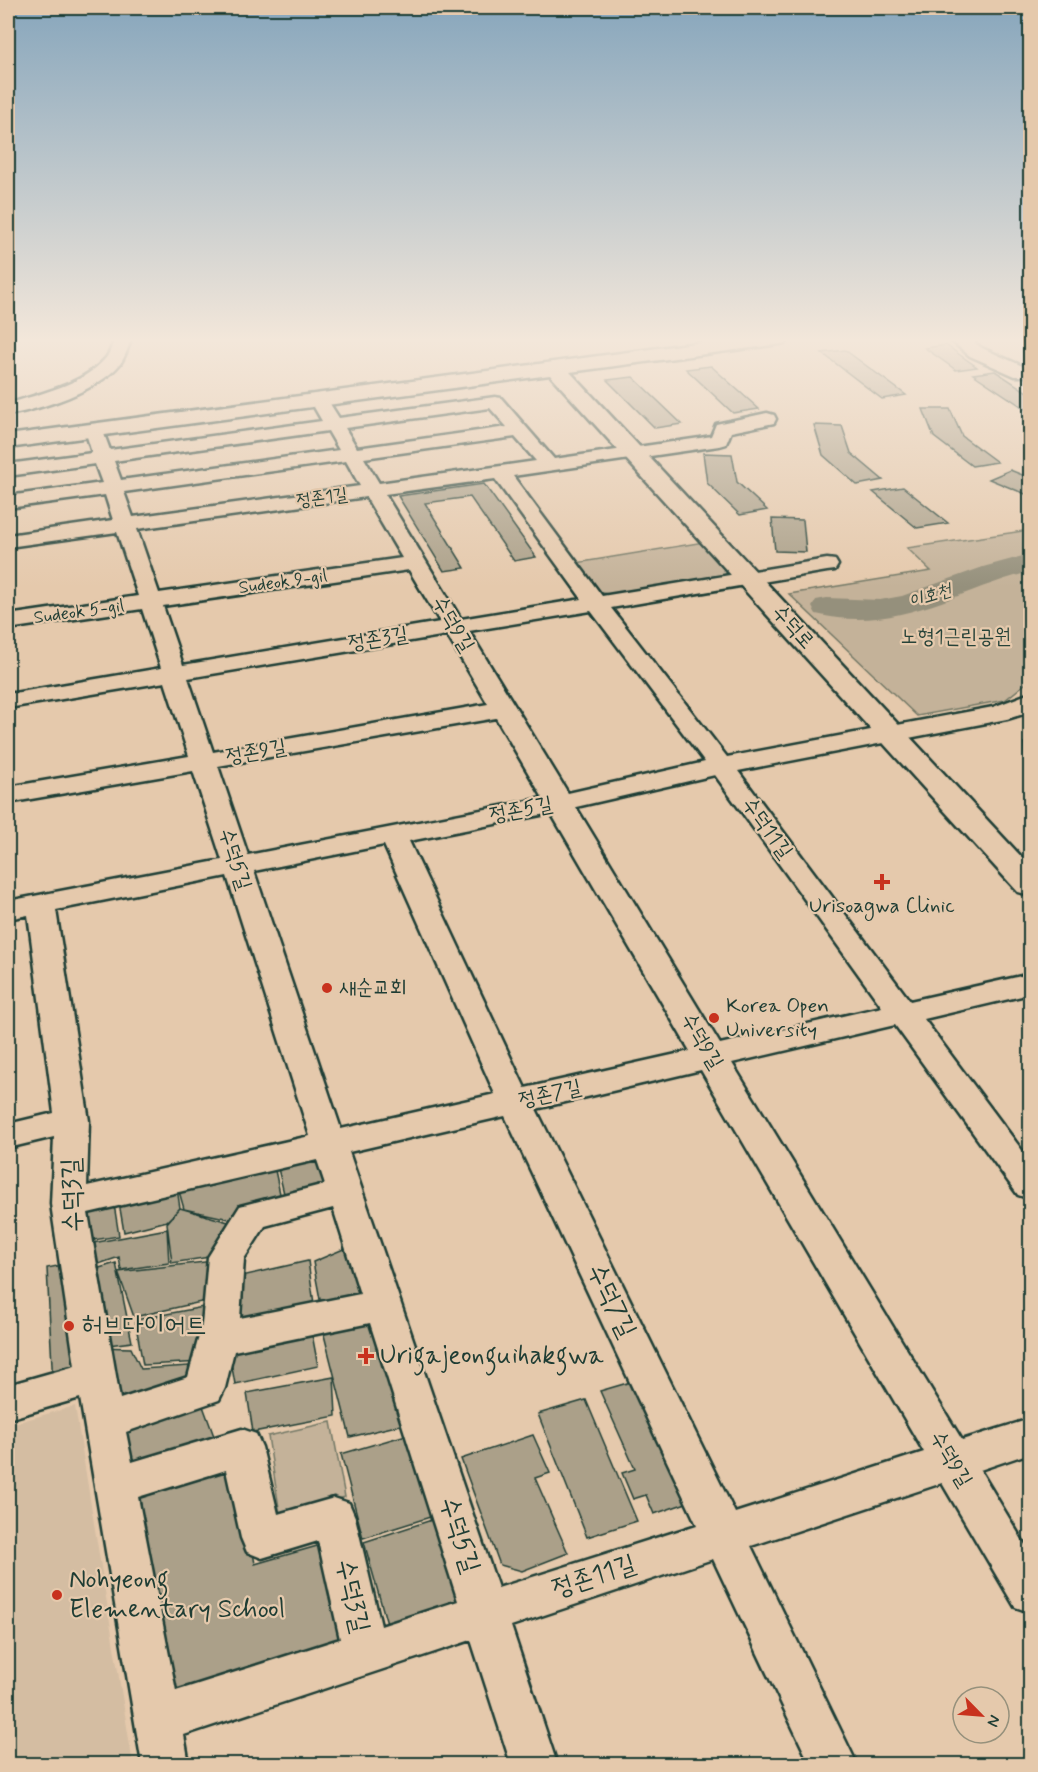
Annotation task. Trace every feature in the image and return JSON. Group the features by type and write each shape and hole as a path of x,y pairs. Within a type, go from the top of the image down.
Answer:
{"main road":[{"path":"8,442 164,421"},
{"name":"수덕로","path":"605,421 1030,885"}],"street":[{"path":"331,421 374,490"},
{"path":"8,470 364,421"},
{"path":"512,421 550,466"},
{"name":"정존1길","path":"8,541 636,454 719,440 723,428 759,421"},
{"path":"94,430 127,524"},
{"path":"8,502 520,430"},
{"name":"수덕11길","path":"501,473 596,603 721,766 1030,1186"},
{"name":"수덕9길","path":"374,490 1030,1592"},
{"name":"수덕5길","path":"127,524 150,601 534,1764"},
{"name":"Sudeok 9-gil","path":"150,601 417,562"},
{"name":"정존3길","path":"8,701 827,565"},
{"name":"Sudeok 5-gil","path":"8,622 150,601"},
{"name":"정존5길","path":"24,906 560,803 721,766 998,714 1023,706 1030,700"},
{"name":"정존9길","path":"8,795 504,710"},
{"name":"수덕7길","path":"393,835 515,1101 834,1764"},
{"name":"수덕3길","path":"24,906 72,1121 69,1204 96,1377 166,1764"},
{"name":"정존7길","path":"69,1204 329,1143 904,1015 1030,984"},
{"path":"8,1136 72,1121"},
{"path":"104,1422 205,1388 218,1339 224,1299 226,1257 253,1216 345,1192"},
{"path":"218,1339 382,1305"},
{"path":"8,1402 96,1377"},
{"name":"정존11길","path":"159,1720 484,1612 1030,1436"},
{"name":"수덕3길","path":"116,1485 242,1447 262,1538 334,1517 365,1652"}],"shaded area":[{"name":"Nohyeong Elementary School","path":"75,1406 133,1764 8,1764 8,1425"}],"green space":[{"name":"노형1근린공원","path":"1030,530 1030,680 1005,700 917,716 789,594 931,571 907,548"},
{"path":"704,542 729,569 724,576 613,595 599,592 576,563"},
{"path":"331,1422 345,1497 280,1514 268,1436"}],"building":[{"path":"648,421 679,421 682,424 655,428"},
{"path":"928,421 955,421 962,436 997,462 972,466 934,437"},
{"path":"814,425 842,426 851,453 883,480 857,485 823,455"},
{"path":"703,453 732,454 737,482 767,510 740,515 707,483"},
{"path":"1010,470 1030,478 1030,496 989,479"},
{"path":"484,484 536,557 514,561 470,497 425,503 465,568 444,571 398,496"},
{"path":"903,487 948,523 917,528 873,492"},
{"path":"772,519 803,520 806,552 775,551"},
{"path":"1024,743 1030,744 1030,794 1026,789"},
{"path":"325,1148 338,1189 286,1202 276,1160"},
{"path":"273,1161 282,1203 243,1222 184,1209 177,1184"},
{"path":"176,1182 180,1208 167,1221 124,1232 118,1197"},
{"path":"113,1198 119,1236 81,1242 74,1206"},
{"path":"180,1208 242,1226 222,1255 172,1263 167,1223"},
{"path":"167,1229 169,1263 121,1270 119,1257 84,1269 77,1246"},
{"path":"353,1245 374,1301 322,1310 313,1262"},
{"path":"222,1260 219,1298 134,1317 118,1272"},
{"path":"308,1261 315,1311 228,1331 233,1278"},
{"path":"78,1262 87,1373 53,1385 47,1268"},
{"path":"116,1263 132,1342 100,1346 86,1272"},
{"path":"219,1304 204,1362 143,1365 135,1320"},
{"path":"377,1317 413,1422 350,1437 323,1331"},
{"path":"311,1329 318,1366 235,1384 229,1351"},
{"path":"98,1347 131,1348 141,1369 205,1365 201,1386 113,1412"},
{"path":"334,1377 336,1416 253,1432 247,1393"},
{"path":"641,1379 698,1499 654,1514 646,1495 633,1499 622,1473 635,1469 600,1391"},
{"path":"200,1398 218,1447 122,1474 109,1424"},
{"path":"586,1400 637,1521 587,1537 538,1414"},
{"path":"420,1431 443,1513 363,1538 341,1454"},
{"path":"533,1435 550,1473 535,1478 568,1553 522,1571 500,1565 461,1459"},
{"path":"236,1458 255,1564 331,1542 347,1641 169,1697 127,1490"},
{"path":"444,1516 475,1609 392,1642 364,1542"}],"waterway":[{"name":"이호천","path":"827,607 888,608 924,599 994,573 1030,563"}],"place":[{"name":"Urisoagwa Clinic","path":"882,882"},
{"name":"새순교회","path":"327,988"},
{"name":"Korea Open University","path":"714,1018"},
{"name":"허브다이어트","path":"69,1326"},
{"name":"Urigajeonguihakgwa","path":"366,1356"},
{"name":"Nohyeong Elementary School","path":"57,1595"}]}
